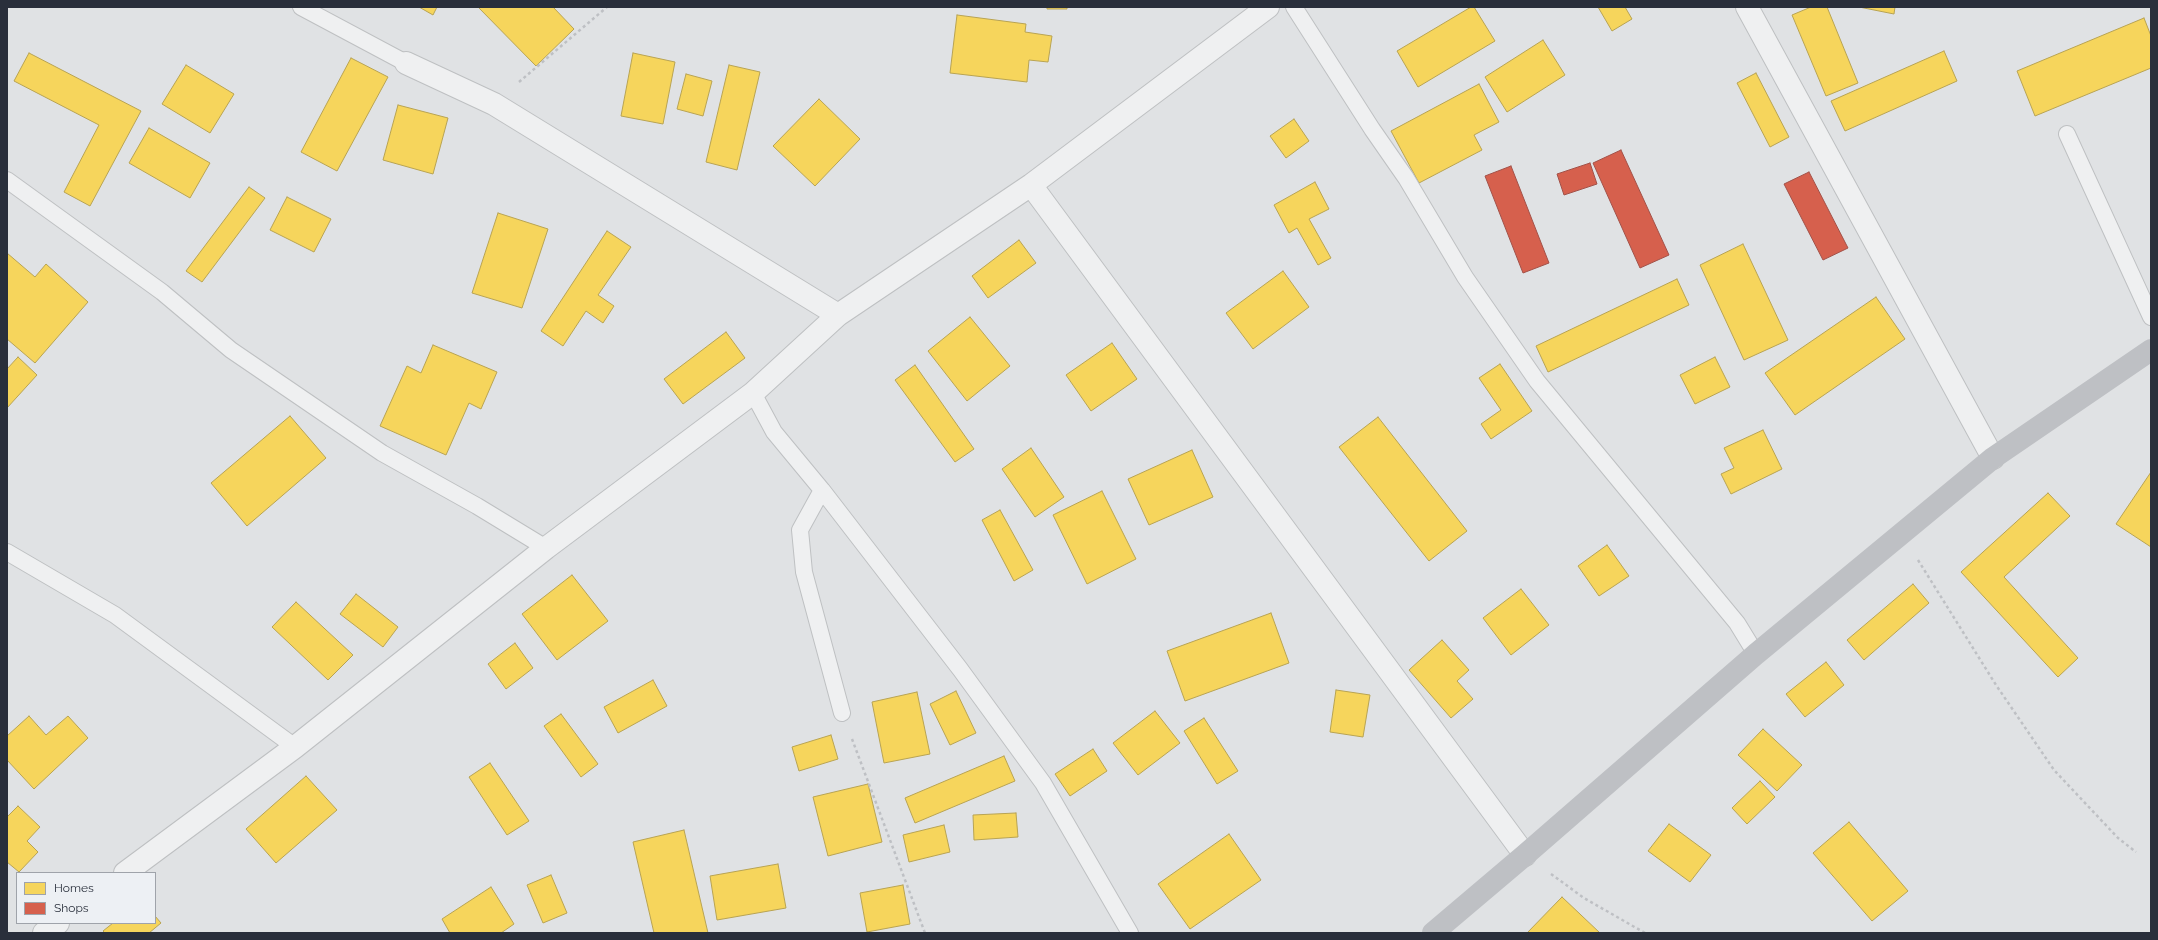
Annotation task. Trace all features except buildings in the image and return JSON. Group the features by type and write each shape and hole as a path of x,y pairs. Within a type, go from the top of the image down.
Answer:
{"main road":[{"path":"1432,933 1525,855 1756,654 1993,458 2151,350"}],"street":[{"path":"126,872 295,747 546,548 753,393 838,315 1031,184 1268,7"},
{"path":"1747,7 1993,458"},
{"path":"406,63 494,104 838,315"},
{"path":"1031,184 1525,855"},
{"path":"44,933 57,924"}],"lane":[{"path":"301,7 406,63"},
{"path":"1294,7 1372,129 1406,178 1466,277 1537,381 1732,617 1756,654"},
{"path":"2067,134 2151,317"},
{"path":"7,180 162,292 231,350 349,431 382,453 477,506 546,548"},
{"path":"753,393 774,432 822,490 960,669 1043,783 1130,933"},
{"path":"822,490 800,530 804,572 842,713"},
{"path":"7,552 116,615 295,747"}],"path":[{"path":"494,104 607,7"},
{"path":"1901,534 1996,685 2054,770 2118,838 2136,852"},
{"path":"842,713 925,933"},
{"path":"1525,855 1584,898 1645,933"}]}
